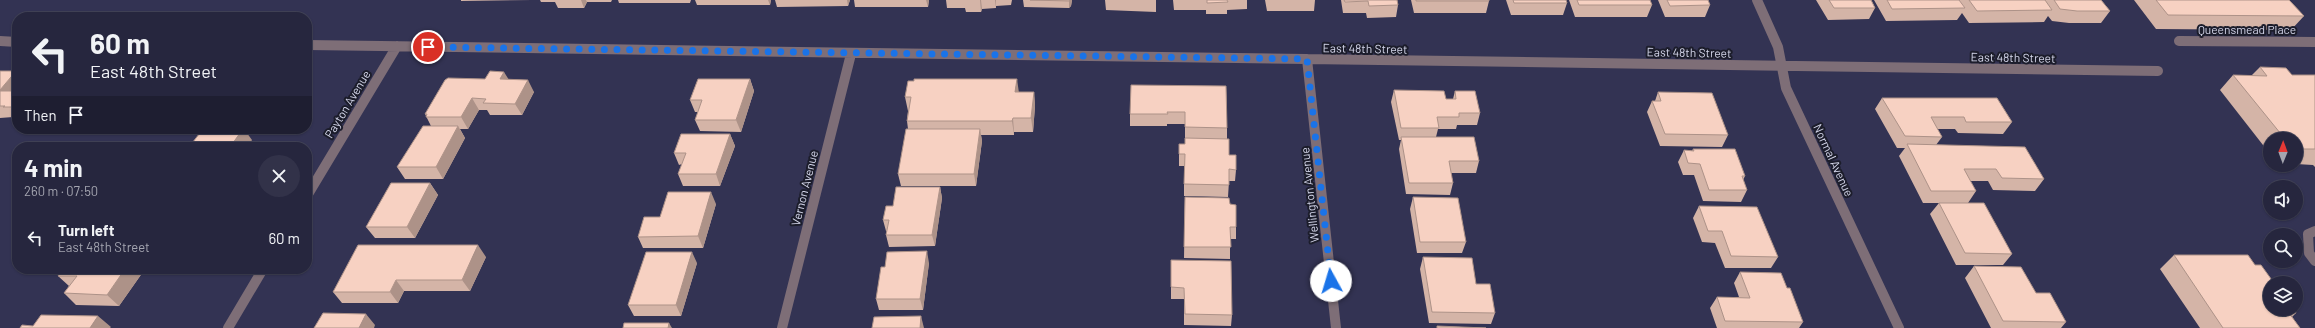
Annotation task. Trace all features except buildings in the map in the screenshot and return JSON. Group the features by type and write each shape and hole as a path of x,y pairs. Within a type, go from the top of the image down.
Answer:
{"street":[{"name":"Normal Avenue","path":"1756,0 1778,47 1786,88 1899,328"},
{"path":"0,41 12,42"},
{"name":"Queensmead Place","path":"2179,42 2315,42"},
{"name":"East 48th Street","path":"312,45 850,54 2158,71"},
{"name":"Payton Avenue","path":"312,188 397,46"},
{"name":"Vernon Avenue","path":"782,328 850,54"},
{"name":"Wellington Avenue","path":"1307,59 1336,328"},
{"path":"2312,257 2308,234 2315,231"},
{"path":"228,328 260,274"}],"route":[{"path":"428,47 1307,59 1331,281"}]}
